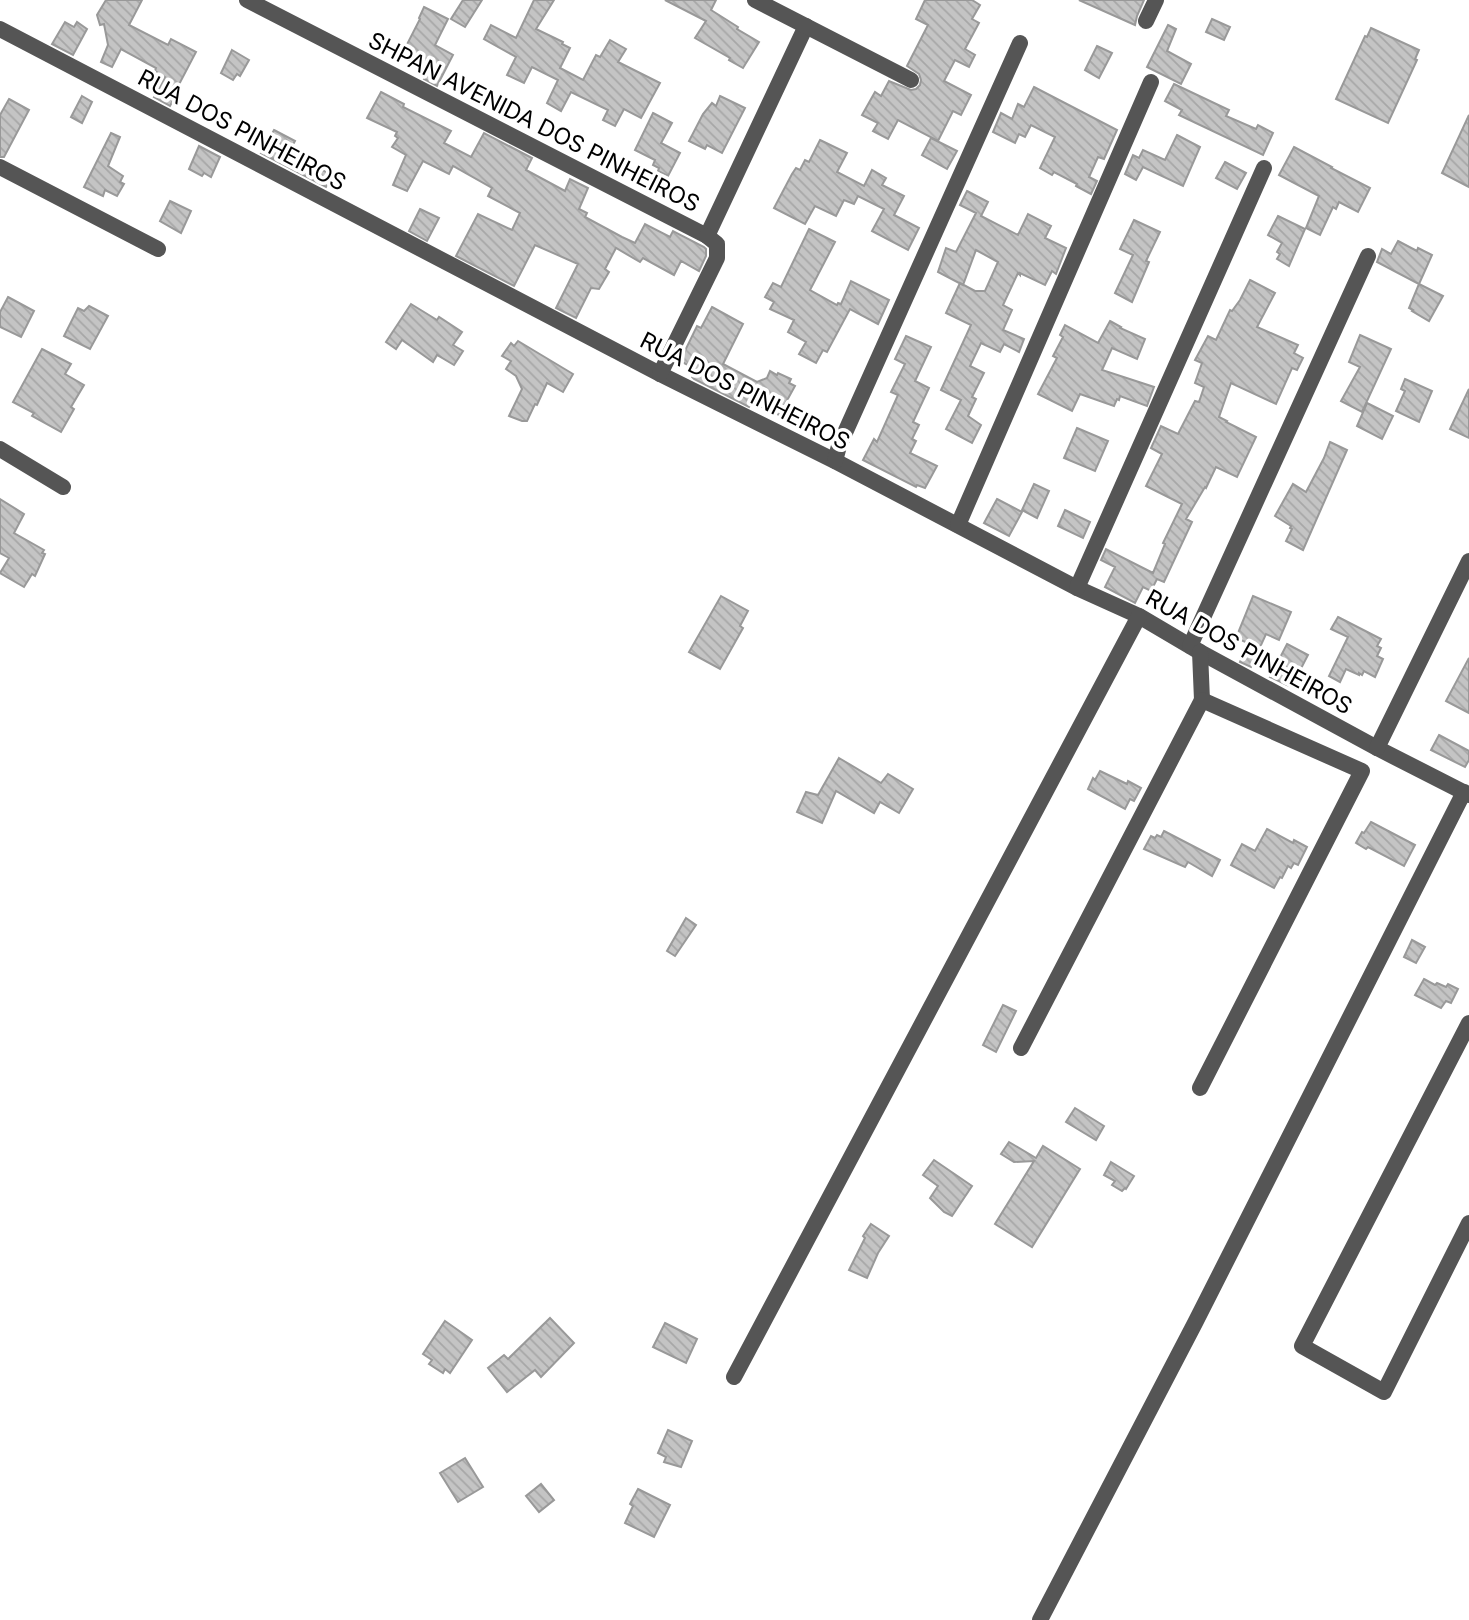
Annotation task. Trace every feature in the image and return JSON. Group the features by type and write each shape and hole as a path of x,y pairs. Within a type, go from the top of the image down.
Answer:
{"street":[{"name":"SHPAN AVENIDA DOS PINHEIROS","path":"247,0 708,236 806,26"},
{"path":"755,0 911,80"},
{"path":"1146,21 1156,0"},
{"name":"RUA DOS PINHEIROS","path":"0,29 660,374 835,461 1077,588 1139,617 1377,748 1467,794"},
{"path":"835,461 839,446 1020,43"},
{"path":"958,526 1151,82"},
{"path":"0,167 158,249"},
{"path":"1077,588 1264,168"},
{"path":"660,374 717,258 717,244 708,236"},
{"path":"1021,1048 1202,700 1195,649 1368,256"},
{"path":"0,449 63,487"},
{"path":"1377,748 1469,561"},
{"path":"734,1377 1139,617"},
{"path":"1200,1088 1362,771 1202,700"},
{"path":"1040,1620 1467,794"},
{"path":"1469,1023 1302,1346 1384,1392 1469,1223"}],"building":[{"path":"106,0 142,0 129,25 168,45 171,39 196,52 170,106 154,97 165,77 155,71 156,68 121,49 112,67 101,62 108,45 104,24 100,25 97,15"},
{"path":"463,0 482,0 465,27 451,19"},
{"path":"534,0 554,0 536,29 570,48 560,68 583,80 596,55 600,57 610,40 626,49 618,62 660,83 641,118 624,109 615,126 603,120 608,110 571,92 561,111 547,103 558,80 532,67 524,83 507,75 516,57 484,39 491,25 516,38"},
{"path":"665,0 716,0 711,10 759,42 743,68 695,38 706,21"},
{"path":"925,0 972,0 980,5 972,19 979,23 965,49 975,55 969,67 955,60 944,81 971,95 961,115 953,111 938,141 898,120 888,139 873,131 878,123 862,115 875,92 881,96 889,81 911,90 920,85 919,74 907,66 928,25 916,19"},
{"path":"1079,0 1144,0 1135,25"},
{"path":"424,7 448,19 435,45 453,55 437,86 424,79 427,71 401,56"},
{"path":"1212,19 1230,27 1224,40 1206,32"},
{"path":"65,22 74,27 77,22 87,29 73,55 52,44"},
{"path":"1168,25 1176,29 1167,51 1191,64 1181,84 1147,67"},
{"path":"1371,28 1419,50 1388,123 1336,99"},
{"path":"1097,46 1112,53 1099,78 1085,70"},
{"path":"232,50 249,60 240,76 237,74 233,80 221,73"},
{"path":"1174,84 1229,110 1226,116 1256,129 1258,125 1273,133 1263,155 1179,115 1182,110 1165,101"},
{"path":"1034,87 1117,130 1104,159 1098,157 1089,177 1097,181 1091,194 1054,172 1052,175 1040,168 1055,137 1031,125 1025,137 1019,134 1015,143 993,132 1001,113 1012,119 1018,104 1024,107"},
{"path":"381,92 404,104 403,107 451,131 444,143 471,157 484,133 532,158 526,170 565,191 570,179 588,188 579,209 587,213 585,217 622,237 635,243 645,224 670,237 673,231 704,247 706,256 699,271 681,261 674,275 643,258 640,262 616,248 605,269 609,272 599,289 591,288 576,318 556,308 578,264 535,245 514,286 456,256 478,214 512,230 520,213 488,196 492,188 453,166 449,174 423,161 407,191 393,185 406,155 392,147 398,138 395,136 397,132 367,118"},
{"path":"82,96 92,102 82,123 71,117"},
{"path":"720,96 745,108 722,153 707,145 705,149 689,141 703,114 712,103 716,106"},
{"path":"9,99 29,110 4,157 0,157 0,115"},
{"path":"653,113 672,123 661,143 680,153 668,176 653,165 655,160 635,150"},
{"path":"1469,115 1469,187 1442,173"},
{"path":"274,130 295,141 290,153 332,175 326,187 261,153"},
{"path":"111,133 120,137 108,166 123,176 120,182 124,184 117,196 105,190 103,196 84,187"},
{"path":"1177,135 1200,147 1183,186 1143,167 1136,180 1125,174 1133,155 1139,158 1143,150 1165,160"},
{"path":"931,138 957,151 947,169 922,155"},
{"path":"820,140 847,153 837,172 864,186 872,170 886,178 882,185 904,196 894,215 919,228 908,250 872,231 884,209 858,196 854,204 844,200 836,216 815,206 805,224 774,208 796,168 800,170 805,160 809,162"},
{"path":"199,146 220,157 211,177 204,173 202,176 189,169"},
{"path":"1294,147 1370,188 1358,212 1339,202 1336,209 1333,207 1320,235 1306,228 1319,196 1279,175"},
{"path":"1225,162 1246,173 1237,189 1216,178"},
{"path":"967,191 988,202 981,216 1018,235 1028,214 1051,226 1045,238 1066,248 1056,274 1052,271 1045,285 1018,273 1003,305 1012,310 1003,330 1024,339 1019,352 1004,344 1000,352 981,343 970,366 984,373 972,397 976,399 968,416 981,425 972,443 946,429 961,400 941,390 971,325 946,313 960,283 938,272 946,248 956,252 976,213 960,205","holes":["976,250 998,262 985,291 975,291 963,285"]},
{"path":"170,201 191,211 181,233 160,221"},
{"path":"420,209 439,218 427,241 409,231"},
{"path":"1278,216 1305,229 1289,266 1277,259 1282,243 1268,235"},
{"path":"1134,220 1160,232 1146,261 1149,262 1132,302 1115,293 1133,255 1120,249"},
{"path":"809,229 835,242 810,290 837,305 841,304 851,281 889,300 878,324 850,309 827,352 823,350 816,363 799,354 806,342 788,332 794,320 770,309 774,302 765,297 773,283 781,287"},
{"path":"1398,241 1432,255 1419,284 1377,262 1382,249 1391,254"},
{"path":"1250,280 1275,293 1257,327 1298,345 1294,353 1303,358 1297,370 1292,368 1276,404 1231,383 1219,417 1256,437 1237,477 1216,467 1186,519 1192,522 1164,582 1157,579 1151,591 1143,587 1135,603 1105,587 1115,567 1101,560 1106,549 1153,573 1165,544 1163,543 1182,504 1146,486 1162,454 1151,448 1161,426 1178,434 1195,401 1199,402 1204,387 1195,383 1202,363 1195,360 1208,336 1216,340 1230,310 1232,311 1240,300"},
{"path":"1419,284 1443,296 1429,321 1409,308"},
{"path":"8,297 34,311 21,337 0,327 0,312"},
{"path":"411,304 462,332 453,345 463,351 454,365 437,355 433,362 402,340 396,349 386,342"},
{"path":"89,306 108,316 90,349 64,336 78,308 84,311"},
{"path":"712,307 743,324 723,364 757,382 767,378 770,371 791,379 789,383 795,386 779,415 752,402 749,407 694,379 694,368 680,361 697,326 701,328"},
{"path":"1110,321 1145,339 1137,359 1112,348 1102,370 1154,387 1147,406 1120,396 1114,406 1080,394 1072,411 1038,394 1057,358 1053,356 1063,337 1060,335 1065,325 1098,343"},
{"path":"1360,335 1391,349 1362,412 1341,401 1360,367 1349,362"},
{"path":"906,336 931,347 915,381 929,388 913,422 919,425 912,439 916,441 910,453 937,466 925,488 916,487 863,460 874,439 877,442 898,395 891,392 905,364 895,359"},
{"path":"518,341 573,374 563,392 547,383 527,421 509,416 522,389 516,376 506,369 511,361 502,356 511,343 514,346"},
{"path":"42,349 71,364 65,374 84,385 61,432 13,402"},
{"path":"1405,379 1432,391 1419,422 1396,411 1405,391 1401,389"},
{"path":"1469,389 1469,438 1450,429"},
{"path":"1367,403 1393,416 1382,439 1357,426"},
{"path":"1077,428 1108,441 1095,471 1064,458"},
{"path":"1330,442 1347,450 1303,550 1286,541 1291,526 1275,516 1293,484 1306,492"},
{"path":"1034,484 1049,491 1037,518 1022,510"},
{"path":"0,499 24,514 14,533 44,550 42,553 45,554 35,576 32,574 24,587 0,573 9,558 0,553"},
{"path":"997,499 1022,512 1009,536 984,523"},
{"path":"1065,510 1090,522 1083,538 1058,526"},
{"path":"721,596 748,611 740,626 743,628 720,669 689,652"},
{"path":"1253,596 1291,612 1279,640 1266,634 1251,667 1240,662 1248,643 1236,638"},
{"path":"1338,617 1381,639 1377,646 1381,648 1377,656 1383,659 1375,677 1364,671 1359,675 1346,669 1340,682 1329,676 1348,637 1331,629"},
{"path":"1287,644 1308,655 1289,686 1270,677"},
{"path":"1469,658 1469,713 1446,701"},
{"path":"1439,735 1469,751 1469,760 1465,767 1431,750"},
{"path":"839,758 881,783 888,774 913,789 899,813 880,802 874,813 836,791 822,823 797,812 806,792 818,795"},
{"path":"1100,771 1141,788 1134,801 1130,799 1125,809 1088,789"},
{"path":"1371,822 1415,845 1404,866 1356,843"},
{"path":"1267,829 1307,847 1298,865 1294,863 1291,868 1288,866 1274,888 1231,865 1242,844 1255,851"},
{"path":"1164,831 1220,860 1212,876 1188,862 1185,867 1144,849 1151,836 1161,837"},
{"path":"686,918 696,925 675,956 667,951"},
{"path":"1412,940 1425,947 1416,963 1404,957"},
{"path":"1424,979 1435,985 1437,983 1446,987 1448,984 1458,989 1451,1003 1446,1001 1441,1008 1415,995"},
{"path":"1003,1005 1016,1011 996,1052 983,1045"},
{"path":"1075,1108 1104,1126 1096,1140 1066,1122"},
{"path":"1009,1142 1036,1158 1043,1146 1080,1169 1032,1247 995,1224 1034,1161 1014,1162 1001,1154"},
{"path":"934,1160 972,1186 952,1216 930,1198 938,1186 923,1175"},
{"path":"1111,1162 1134,1176 1122,1191 1112,1185 1115,1181 1104,1175"},
{"path":"871,1224 889,1236 867,1278 849,1270"},
{"path":"550,1318 574,1343 541,1377 535,1370 507,1392 488,1368 504,1355 508,1359"},
{"path":"445,1321 472,1340 450,1373 445,1369 443,1373 429,1364 432,1360 423,1354"},
{"path":"665,1323 697,1339 686,1363 653,1347"},
{"path":"668,1430 692,1441 681,1467 664,1462 666,1457 658,1453"},
{"path":"465,1458 483,1487 458,1502 440,1473"},
{"path":"541,1484 554,1500 539,1512 526,1496"},
{"path":"638,1489 670,1505 654,1537 625,1523 633,1506 630,1504"}]}
